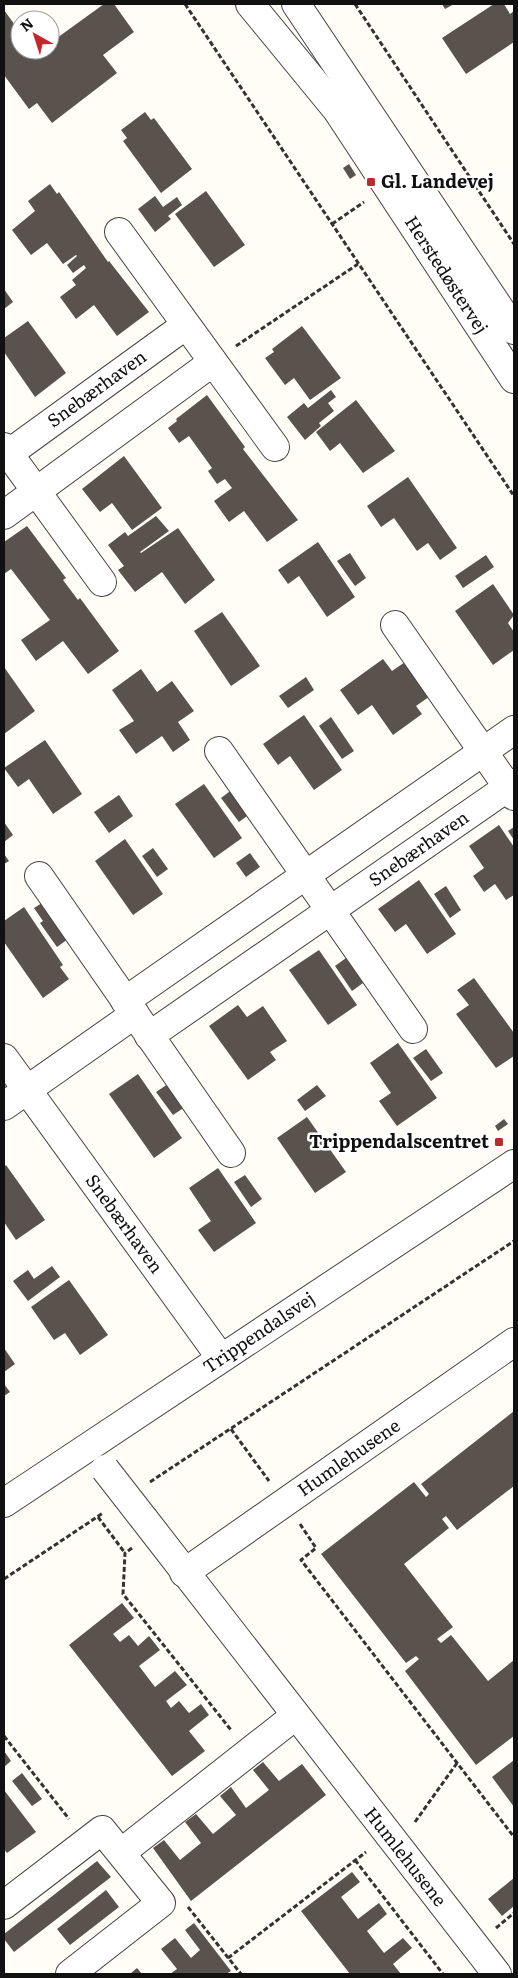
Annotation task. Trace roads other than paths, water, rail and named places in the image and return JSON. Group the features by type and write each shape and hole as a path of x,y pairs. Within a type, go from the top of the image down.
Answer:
{"street":[{"name":"Herstedøstervej","path":"250,4 337,110 514,379"},
{"name":"Herstedøstervej","path":"296,4 514,330"},
{"path":"119,232 275,447"},
{"name":"Snebærhaven","path":"102,582 5,452 186,325"},
{"path":"4,515 213,362"},
{"name":"Snebærhaven","path":"4,1106 136,1017 330,910 512,789 483,752 395,625"},
{"name":"Snebærhaven","path":"136,1017 306,875 514,730"},
{"path":"219,751 413,1029"},
{"path":"39,876 231,1153"},
{"name":"Snebærhaven","path":"4,1058 221,1358"},
{"name":"Trippendalsvej","path":"4,1503 514,1164"},
{"name":"Humlehusene","path":"184,1573 514,1342"},
{"name":"Humlehusene","path":"90,1447 184,1573 497,1974"},
{"path":"122,1852 295,1716"},
{"path":"4,1905 102,1830 122,1852 161,1903 70,1974"}],"place":[{"name":"Gl. Landevej","path":"371,182"},
{"name":"Trippendalscentret","path":"499,1142"}]}
